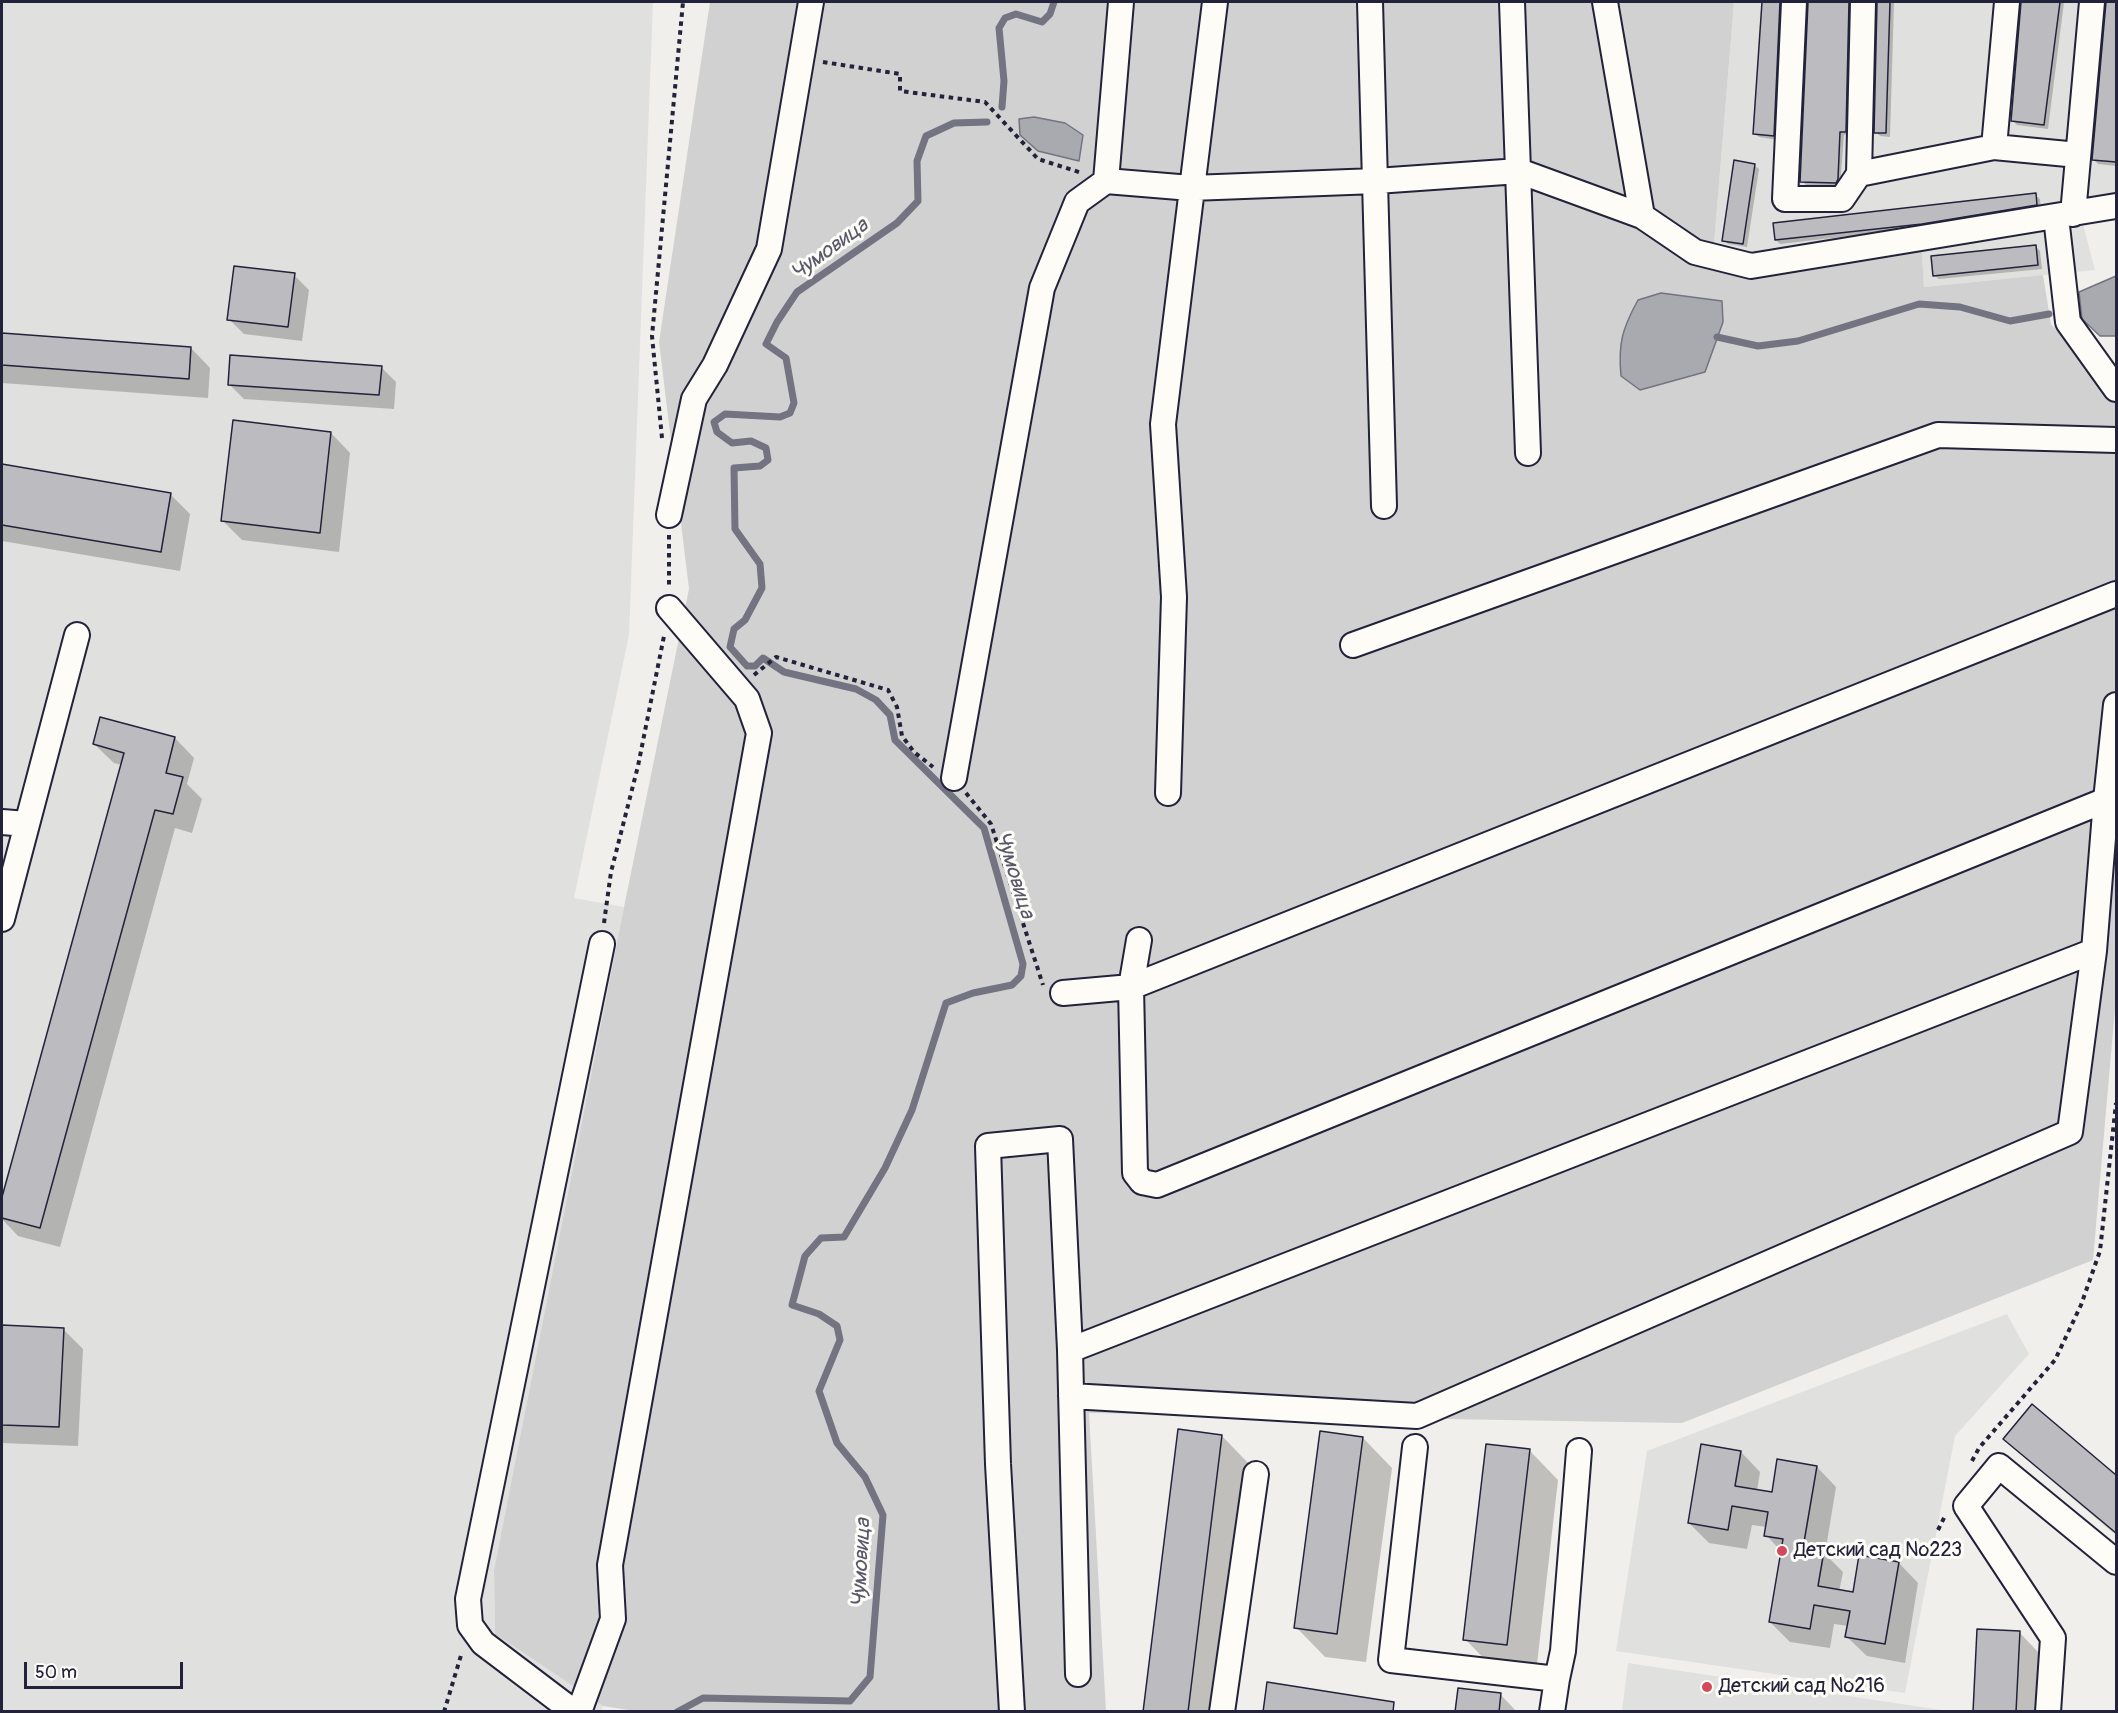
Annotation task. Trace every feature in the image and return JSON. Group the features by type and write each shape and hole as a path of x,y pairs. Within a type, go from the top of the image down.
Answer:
{"street":[{"path":"669,515 694,399 715,365 769,249 811,2"},
{"path":"1106,181 1121,2"},
{"path":"1168,793 1174,597 1163,424 1215,2"},
{"path":"1370,2 1384,506"},
{"path":"1512,2 1528,453"},
{"path":"1605,2 1642,216"},
{"path":"1794,2 1785,199 1842,199 1859,174 1863,2"},
{"path":"1994,147 2007,2"},
{"path":"2092,2 2078,154 2064,215 2068,322 2116,389"},
{"path":"1859,174 1994,147 2078,154"},
{"path":"954,778 1042,288 1077,202 1106,181 1191,188 1376,182 1519,171 1642,216 1695,252 1751,266 2116,206"},
{"path":"1353,645 1938,435 2116,440"},
{"path":"1063,993 1131,987 2116,594"},
{"path":"579,1712 613,1619 610,1565 759,733 747,699 669,609"},
{"path":"2,919 76,634"},
{"path":"1071,1396 1417,1416 2070,1132 2094,951 2116,705"},
{"path":"1139,940 1131,987 1135,1173 1142,1182 1157,1185 2106,800"},
{"path":"2,822 27,824"},
{"path":"574,1712 483,1643 470,1625 468,1599 602,944"},
{"path":"1070,1350 2094,951"},
{"path":"1012,1712 999,1464 988,1146 1060,1139 1070,1350 1078,1674"},
{"path":"1415,1447 1390,1660 1557,1679"},
{"path":"1552,1712 1563,1651 1579,1451"},
{"path":"2048,1712 2053,1638 1966,1506 1999,1466 2116,1562"},
{"path":"1222,1712 1256,1474"}],"path":[{"path":"802,59 900,75 900,92 985,102 1038,159 1106,181"},
{"path":"760,668 776,657 888,690 897,707 902,736 914,752 939,771 954,778 991,824 1043,986 1063,993"},
{"path":"1969,1468 1979,1448 2055,1360 2081,1305 2100,1251 2116,1103"},
{"path":"1938,1530 1948,1509"},
{"path":"444,1712 470,1625"}],"shaded area":[{"path":"2,2 653,2 629,635 574,898 624,907 494,1570 495,1634 603,1706 601,1711 2,1712"},
{"path":"710,2 1734,2 1713,256 1921,238 1924,287 2043,275 2051,324 2116,400 2116,997 2093,1260 1682,1423 1089,1413 1106,1711 635,1711 603,1706 495,1634 494,1570 689,589 659,342"},
{"path":"1734,2 2116,2 2116,196 2077,202 2095,270 1924,287 1921,239 1713,256"},
{"path":"1034,117 1065,123 1083,135 1079,161 1038,151 1020,135 1019,119"},
{"path":"2116,276 2116,336 2100,336 2082,319 2079,292"},
{"path":"1661,293 1722,301 1723,322 1705,372 1640,390 1621,376 1622,337 1638,300"},
{"name":"Детский сад №223","path":"2007,1314 2029,1354 1955,1436 1905,1693 1616,1651 1647,1451"},
{"name":"Детский сад №216","path":"1628,1663 1948,1711 1622,1711"}],"building":[{"path":"1762,2 1780,2 1774,136 1753,134"},
{"path":"1808,2 1849,2 1846,132 1840,132 1836,183 1800,182"},
{"path":"1877,2 1890,2 1886,133 1874,133"},
{"path":"2021,2 2060,2 2044,125 2011,121"},
{"path":"2106,2 2116,2 2116,162 2092,160"},
{"path":"1734,160 1755,164 1743,244 1722,241"},
{"path":"2036,193 2037,205 1922,224 1775,240 1773,223"},
{"path":"2036,245 2038,265 1933,276 1931,256"},
{"path":"234,266 295,273 288,327 227,320"},
{"path":"2,333 191,347 189,379 2,365"},
{"path":"230,355 382,366 379,395 228,385"},
{"path":"233,420 331,432 320,533 221,521"},
{"path":"2,464 171,493 161,552 2,525"},
{"path":"100,717 175,737 166,773 183,777 173,814 155,810 40,1228 2,1218 2,1197 124,753 93,744"},
{"path":"2,1325 64,1328 59,1427 2,1425"},
{"path":"2032,1404 2116,1475 2116,1533 2003,1439"},
{"path":"1178,1429 1222,1435 1188,1712 1143,1712"},
{"path":"1320,1431 1363,1437 1337,1634 1294,1628"},
{"path":"1486,1444 1530,1449 1507,1645 1463,1640"},
{"path":"1701,1444 1741,1451 1735,1486 1772,1492 1777,1459 1817,1466 1803,1548 1824,1551 1818,1586 1853,1592 1859,1555 1899,1562 1885,1644 1845,1637 1850,1611 1814,1605 1810,1629 1769,1622 1783,1539 1764,1536 1768,1512 1732,1506 1728,1530 1688,1523"},
{"path":"1977,1629 2020,1631 2016,1712 1973,1712"},
{"path":"1267,1682 1394,1702 1393,1712 1263,1712"},
{"path":"1458,1688 1501,1693 1499,1712 1455,1712"}],"waterway":[{"name":"Чумовица","path":"1002,107 1004,81 999,28 1005,18 1016,14 1042,22 1050,14 1054,2"},
{"name":"Чумовица","path":"677,1712 703,1698 850,1701 870,1677 883,1515 865,1477 837,1443 819,1391 840,1340 837,1326 819,1314 792,1305 805,1256 821,1238 844,1237 885,1168 912,1110 946,1003 973,993 1012,985 1021,976 1023,964 984,828 895,740 890,715 876,700 856,689 784,672 763,658 755,666 747,666 730,647 734,629 745,620 762,588 760,564 735,529 734,468 760,466 768,460 766,448 751,441 732,443 717,432 714,422 725,414 780,417 790,413 794,403 786,358 766,344 777,322 797,292 897,223 918,201 917,161 926,136 954,123 987,122"},
{"path":"1717,337 1758,346 1798,341 1919,304 1960,307 2010,321 2049,314"}],"place":[{"name":"Детский сад №223","path":"1782,1551"},
{"name":"Детский сад №216","path":"1707,1687"}]}
